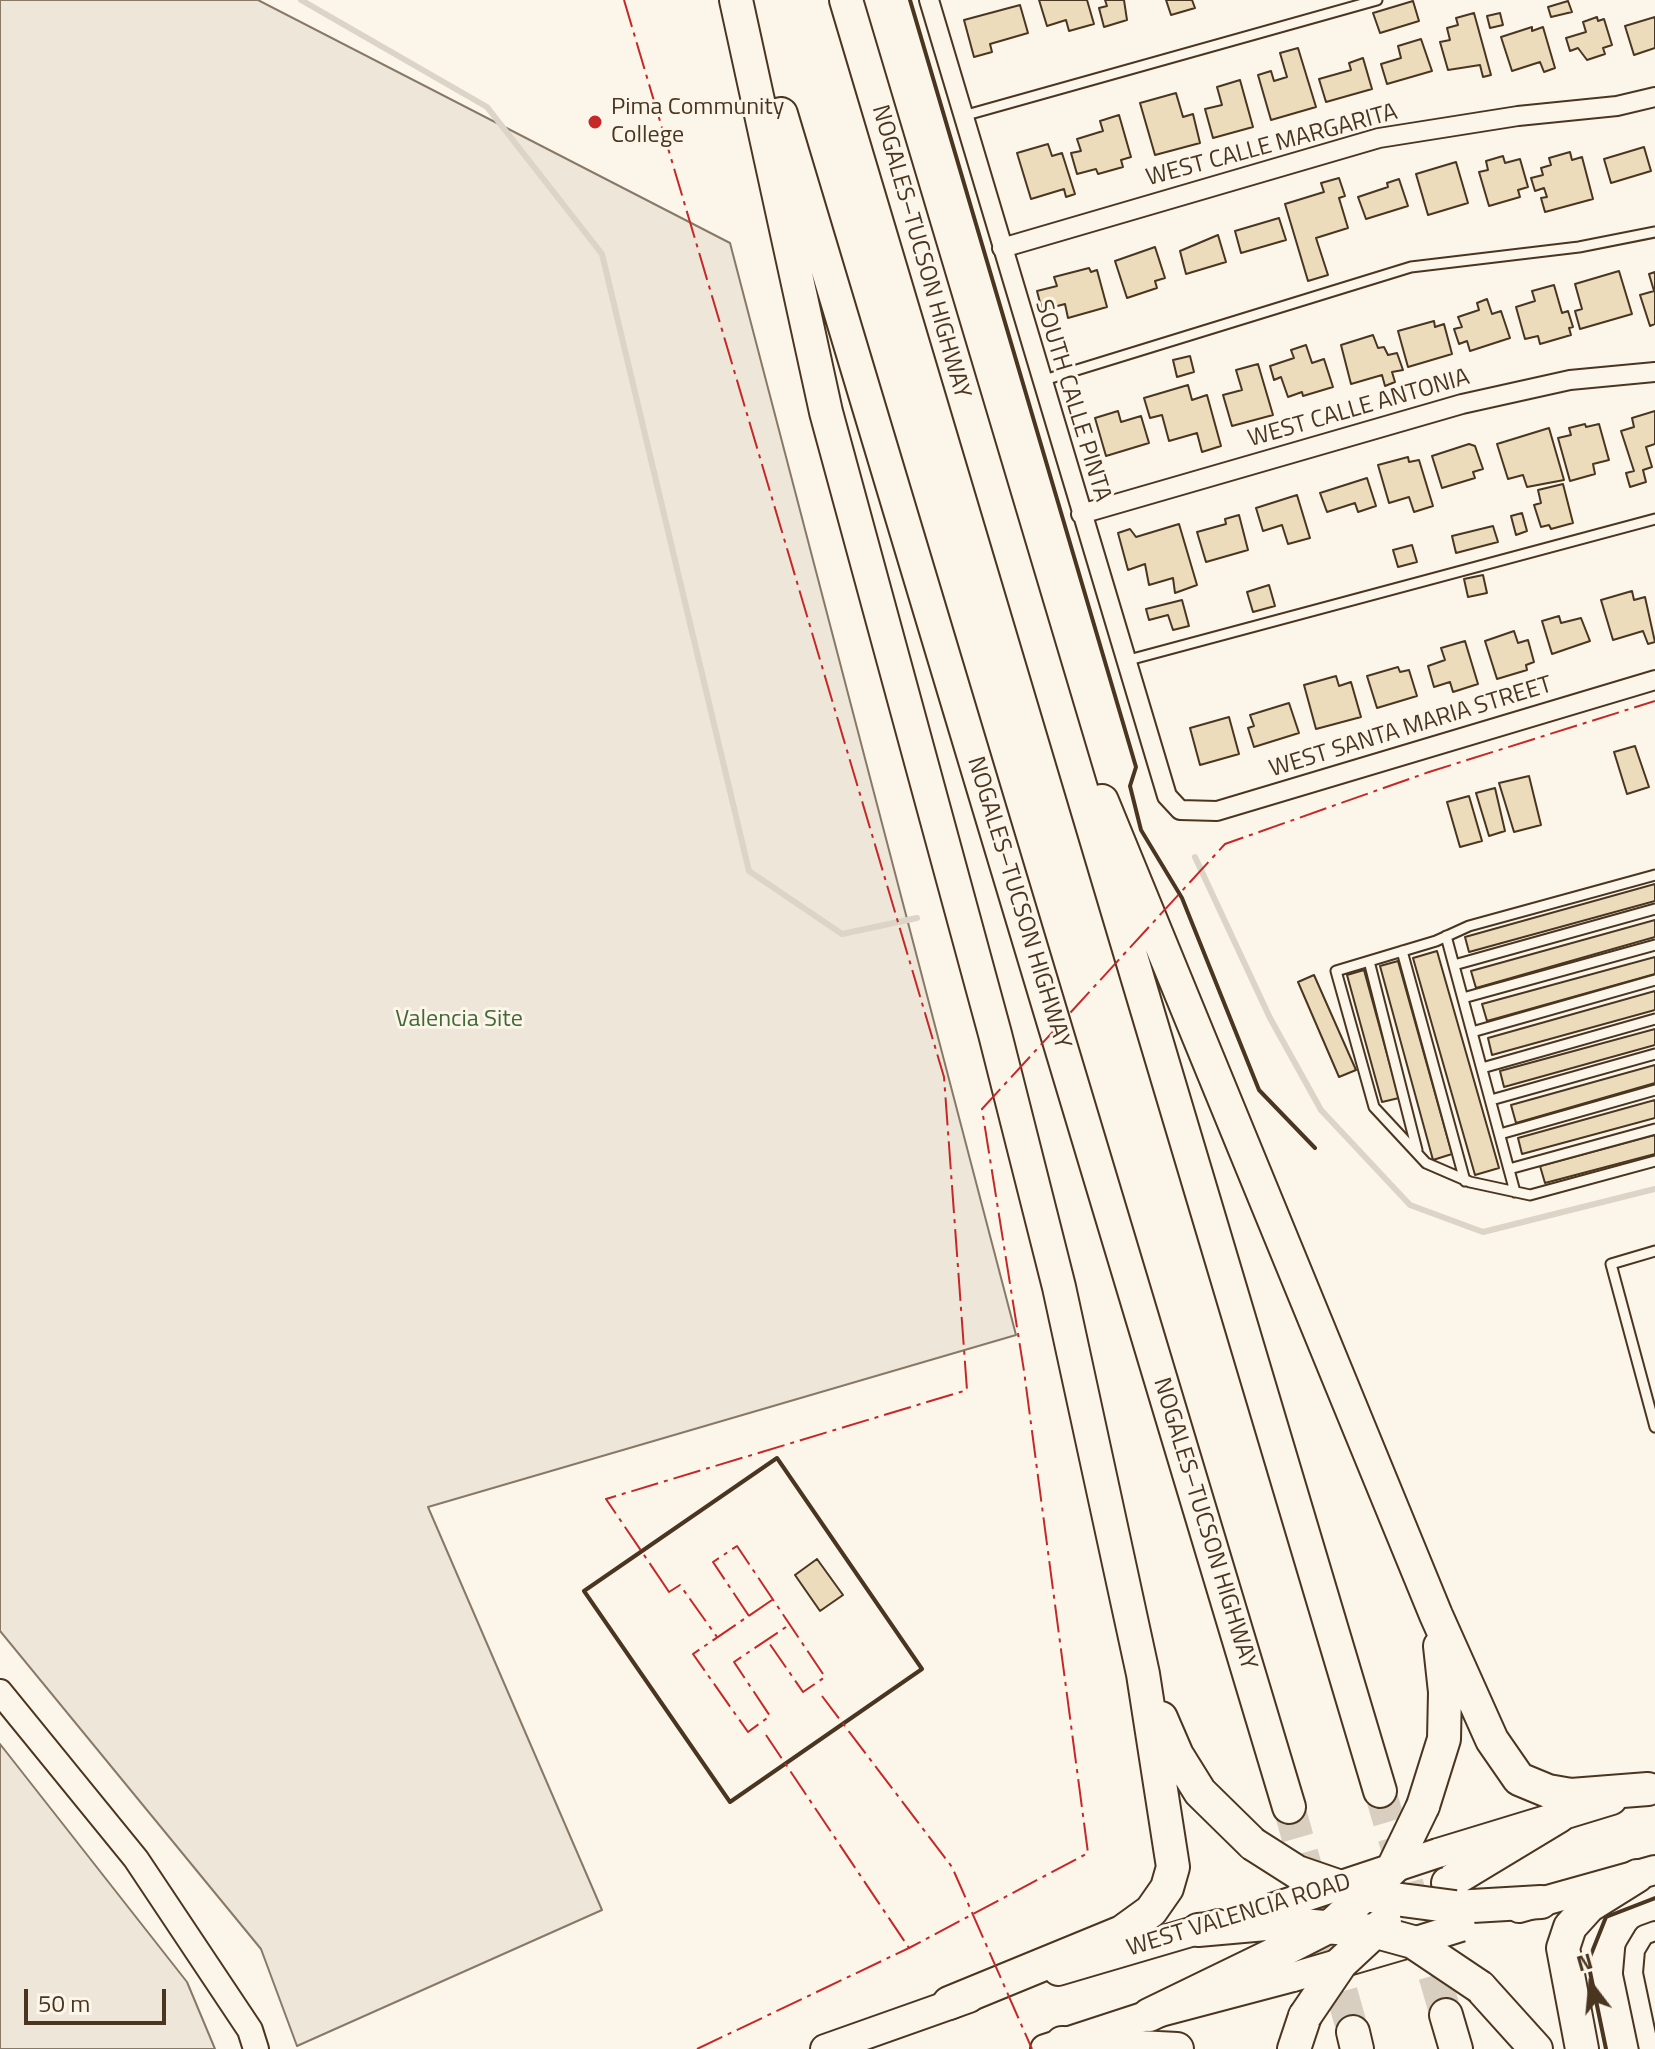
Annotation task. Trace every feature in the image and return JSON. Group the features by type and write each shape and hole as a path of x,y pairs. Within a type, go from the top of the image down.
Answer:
{"highway":[{"path":"736,0 826,412 995,1034 1059,1287 1143,1674 1173,1867 1167,1888 1151,1911 1122,1932 949,2003"},
{"name":"NOGALES–TUCSON HIGHWAY","path":"746,0 1289,1807"},
{"name":"NOGALES–TUCSON HIGHWAY","path":"846,0 1030,627 1380,1791"},
{"path":"1030,627 1436,1615 1492,1740 1519,1779 1548,1791 1571,1795 1652,1788"},
{"path":"1332,1925 1351,1891 1393,1868 1423,1806 1444,1739 1445,1692 1436,1615"},
{"path":"1143,1674 1177,1755 1200,1792 1253,1844 1297,1872 1351,1891 1412,1901 1451,1892 1541,1902"},
{"path":"1451,1892 1559,1816"},
{"path":"1582,2049 1563,1948 1570,1927 1589,1906 1646,1873"},
{"path":"1294,2049 1305,2016 1341,1963 1373,1931 1412,1901"},
{"path":"1149,2015 1282,1939 1332,1925 1373,1931 1413,1942 1480,1987 1536,2049"},
{"path":"1198,1930 1282,1939"},
{"path":"1446,2015 1456,2049"},
{"path":"1054,2046 1177,2049"}],"main road":[{"path":"1559,1816 1652,1788"},
{"path":"1282,1939 1341,1963 1413,1942 1451,1892 1393,1868"},
{"path":"1541,1902 1646,1873"},
{"name":"WEST VALENCIA ROAD","path":"1282,1939 1351,1891"},
{"name":"WEST VALENCIA ROAD","path":"825,2049 949,2003 1198,1930"},
{"path":"1054,2046 1149,2015"}],"street":[{"name":"SOUTH CALLE PINTA","path":"929,0 1125,661 1167,796 1180,810"},
{"name":"WEST CALLE MARGARITA","path":"1002,248 1379,138 1518,116 1617,106 1655,97"},
{"name":"WEST CALLE ANTONIA","path":"1081,514 1462,404 1570,380 1655,372"},
{"name":"WEST SANTA MARIA STREET","path":"1180,810 1217,811 1655,680"},
{"path":"0,1692 136,1859 250,2030 256,2049"},
{"path":"1651,2047 1633,1973 1635,1950 1644,1935 1655,1931"}],"lane":[{"path":"963,116 1377,0"},
{"path":"1041,381 1411,267 1579,247 1655,232"},
{"path":"1125,661 1655,519"},
{"path":"1655,875 1469,926 1336,971 1374,1107 1426,1163 1465,1181 1530,1195 1655,1161"},
{"path":"1454,965 1655,909"},
{"path":"1446,936 1515,1192"},
{"path":"1463,998 1655,945"},
{"path":"1402,951 1465,1181"},
{"path":"1369,961 1418,1154"},
{"path":"1472,1032 1655,980"},
{"path":"1482,1068 1655,1019"},
{"path":"1491,1100 1655,1054"},
{"path":"1500,1134 1655,1090"},
{"path":"1509,1169 1655,1129"},
{"path":"1655,1251 1611,1264 1655,1427"}],"green space":[{"name":"Valencia Site","path":"0,0 258,0 730,243 1016,1335 428,1507 602,1910 297,2046 261,1949 0,1631"},
{"path":"0,1744 187,1982 215,2049 0,2049"}],"building":[{"path":"1039,0 1087,0 1094,24 1069,31 1066,20 1047,26"},
{"path":"1105,0 1124,0 1127,20 1104,27 1099,8 1107,6"},
{"path":"1166,0 1192,0 1195,8 1171,15"},
{"path":"1413,1 1419,21 1380,33 1373,13"},
{"path":"1568,1 1572,12 1551,17 1548,7"},
{"path":"1020,5 1028,33 990,44 992,52 974,57 964,20"},
{"path":"1474,13 1491,75 1483,77 1480,65 1448,70 1440,42 1450,40 1447,28 1458,25 1456,18"},
{"path":"1500,13 1503,25 1490,28 1487,16"},
{"path":"1597,17 1598,21 1604,19 1612,45 1603,48 1605,54 1587,60 1578,48 1570,51 1566,38 1586,32 1583,22"},
{"path":"1655,17 1655,48 1634,55 1625,26"},
{"path":"1532,27 1532,31 1543,27 1555,68 1544,72 1540,62 1512,71 1501,37"},
{"path":"1421,39 1432,71 1387,84 1381,64 1401,58 1398,46"},
{"path":"1298,48 1316,107 1271,120 1258,75 1271,71 1274,81 1287,77 1280,53"},
{"path":"1363,58 1372,89 1326,102 1319,79 1351,70 1349,63"},
{"path":"1240,80 1253,127 1213,138 1205,109 1222,105 1217,87"},
{"path":"1176,93 1183,117 1193,114 1200,143 1155,155 1140,103"},
{"path":"1119,115 1131,157 1121,160 1123,167 1098,174 1096,169 1077,174 1071,153 1081,151 1077,139 1103,131 1100,121"},
{"path":"1048,144 1052,156 1062,153 1075,194 1066,197 1064,189 1031,199 1017,153"},
{"path":"1644,147 1651,171 1611,183 1604,159"},
{"path":"1570,152 1572,160 1582,157 1593,199 1545,212 1541,198 1547,197 1544,188 1535,191 1531,178 1543,175 1541,168 1551,165 1549,158"},
{"path":"1503,156 1505,163 1520,159 1528,187 1518,190 1520,197 1489,206 1479,172 1488,170 1486,161"},
{"path":"1456,162 1468,203 1428,215 1416,174"},
{"path":"1339,178 1345,196 1339,198 1348,228 1316,238 1328,275 1308,281 1285,204 1324,192 1321,183"},
{"path":"1399,179 1408,206 1366,219 1358,197 1388,187 1387,183"},
{"path":"1279,218 1286,240 1241,253 1235,231"},
{"path":"1218,235 1226,262 1186,274 1180,251"},
{"path":"1155,247 1165,278 1155,281 1157,288 1127,298 1115,261"},
{"path":"1089,268 1091,272 1097,270 1107,307 1068,318 1065,304 1042,310 1037,291 1057,286 1054,277"},
{"path":"1619,271 1632,314 1580,329 1575,311 1582,309 1575,284"},
{"path":"1655,272 1655,324 1650,326 1640,295 1654,291 1649,274"},
{"path":"1554,285 1562,313 1568,311 1573,327 1569,328 1571,335 1540,344 1538,336 1525,339 1516,307 1535,301 1532,291"},
{"path":"1487,299 1492,314 1501,311 1510,338 1470,351 1467,341 1459,344 1454,329 1462,327 1458,317 1479,310 1477,303"},
{"path":"1434,321 1435,327 1444,324 1452,354 1408,367 1398,331"},
{"path":"1373,335 1378,348 1384,347 1388,355 1397,353 1403,370 1392,372 1395,382 1385,386 1382,375 1351,384 1341,345"},
{"path":"1306,345 1312,363 1324,359 1333,387 1288,397 1281,377 1274,380 1270,366 1294,358 1291,350"},
{"path":"1190,356 1194,372 1177,377 1173,360"},
{"path":"1258,364 1273,415 1232,426 1223,395 1242,390 1236,370"},
{"path":"1188,385 1192,400 1207,395 1221,446 1202,452 1197,433 1169,441 1162,415 1150,418 1144,398"},
{"path":"1118,411 1121,422 1141,416 1149,443 1106,456 1095,418"},
{"path":"1655,411 1655,444 1646,447 1652,467 1643,470 1646,482 1630,487 1626,473 1634,471 1621,431 1634,427 1632,418"},
{"path":"1585,424 1586,427 1599,424 1609,460 1593,464 1595,474 1570,481 1558,438 1571,435 1569,428"},
{"path":"1549,428 1564,480 1527,487 1523,475 1508,479 1497,444"},
{"path":"1469,444 1475,446 1483,469 1473,472 1475,478 1442,488 1432,456"},
{"path":"1408,457 1409,462 1419,460 1433,506 1414,512 1409,497 1389,503 1378,465"},
{"path":"1367,478 1376,506 1358,512 1355,503 1327,512 1320,493"},
{"path":"1563,484 1573,523 1551,529 1549,525 1541,527 1534,505 1541,503 1538,490"},
{"path":"1297,495 1310,538 1288,544 1282,525 1263,531 1256,508"},
{"path":"1522,513 1527,531 1516,535 1511,516"},
{"path":"1239,515 1248,550 1206,562 1197,532 1226,524 1225,519"},
{"path":"1179,524 1197,585 1175,593 1173,578 1149,585 1145,564 1128,570 1118,533 1130,529 1136,537"},
{"path":"1493,526 1498,542 1456,553 1452,536"},
{"path":"1412,545 1417,562 1398,567 1393,550"},
{"path":"1483,575 1487,593 1468,597 1464,579"},
{"path":"1269,585 1275,606 1253,612 1247,592"},
{"path":"1632,591 1634,600 1645,597 1655,642 1648,644 1643,631 1613,640 1601,600"},
{"path":"1182,600 1189,626 1173,630 1168,615 1149,620 1146,609"},
{"path":"1559,616 1561,623 1581,618 1590,641 1552,654 1542,621"},
{"path":"1514,631 1518,643 1528,640 1534,662 1526,665 1527,670 1497,679 1485,641"},
{"path":"1465,641 1478,684 1453,692 1450,682 1434,687 1428,666 1445,660 1441,648"},
{"path":"1398,667 1400,672 1409,670 1417,696 1377,708 1367,676"},
{"path":"1336,676 1339,686 1351,682 1361,717 1316,729 1304,685"},
{"path":"1289,703 1299,733 1254,747 1248,728 1254,726 1250,715"},
{"path":"1229,717 1239,754 1200,765 1190,728"},
{"path":"1635,746 1649,787 1627,794 1614,752"},
{"path":"1529,776 1541,825 1514,832 1499,783"},
{"path":"1495,788 1505,831 1489,836 1476,793"},
{"path":"1469,796 1482,841 1460,847 1447,802"},
{"path":"1655,884 1655,901 1469,952 1465,937"},
{"path":"1655,920 1655,937 1476,988 1471,971"},
{"path":"1437,951 1499,1168 1475,1175 1413,958"},
{"path":"1655,957 1655,974 1487,1021 1482,1004"},
{"path":"1398,961 1452,1154 1433,1160 1380,966"},
{"path":"1364,970 1399,1098 1382,1102 1347,975"},
{"path":"1314,975 1356,1070 1339,1077 1298,982"},
{"path":"1655,991 1655,1010 1492,1055 1488,1038"},
{"path":"1655,1029 1655,1045 1504,1087 1500,1071"},
{"path":"1655,1065 1655,1083 1516,1123 1511,1105"},
{"path":"1655,1100 1655,1118 1522,1154 1518,1138"},
{"path":"1655,1135 1655,1154 1545,1183 1540,1166"},
{"path":"817,1559 843,1595 820,1611 795,1575"}],"waterway":[{"path":"301,0 487,107 602,254 749,871 842,934 917,918"},
{"path":"1195,857 1270,1018 1321,1110 1410,1205 1483,1232 1655,1189"}],"tunnel":[{"path":"1380,1791 1446,2015"},
{"path":"1289,1807 1353,2032"}],"wall":[{"path":"910,0 1136,767 1130,786 1141,830 1182,898 1259,1090 1315,1148"},
{"path":"777,1458 922,1669 730,1802 584,1591 777,1458"},
{"path":"1606,2049 1588,1962 1606,1917 1655,1898"}],"power":[{"path":"624,0 944,1077 967,1390 606,1499 663,1583"},
{"path":"697,2049 909,1948 1088,1853 1024,1371 982,1109 1225,844 1429,772 1655,701"},
{"path":"749,1616 713,1562 737,1546 825,1677 803,1692 767,1640"},
{"path":"661,1580 669,1592 680,1585 717,1637"},
{"path":"772,1600 693,1654 748,1732 770,1716 734,1662 789,1625"},
{"path":"822,1696 952,1867 1032,2049"},
{"path":"766,1735 909,1948"}],"place":[{"name":"Pima Community College","path":"595,122"}]}
